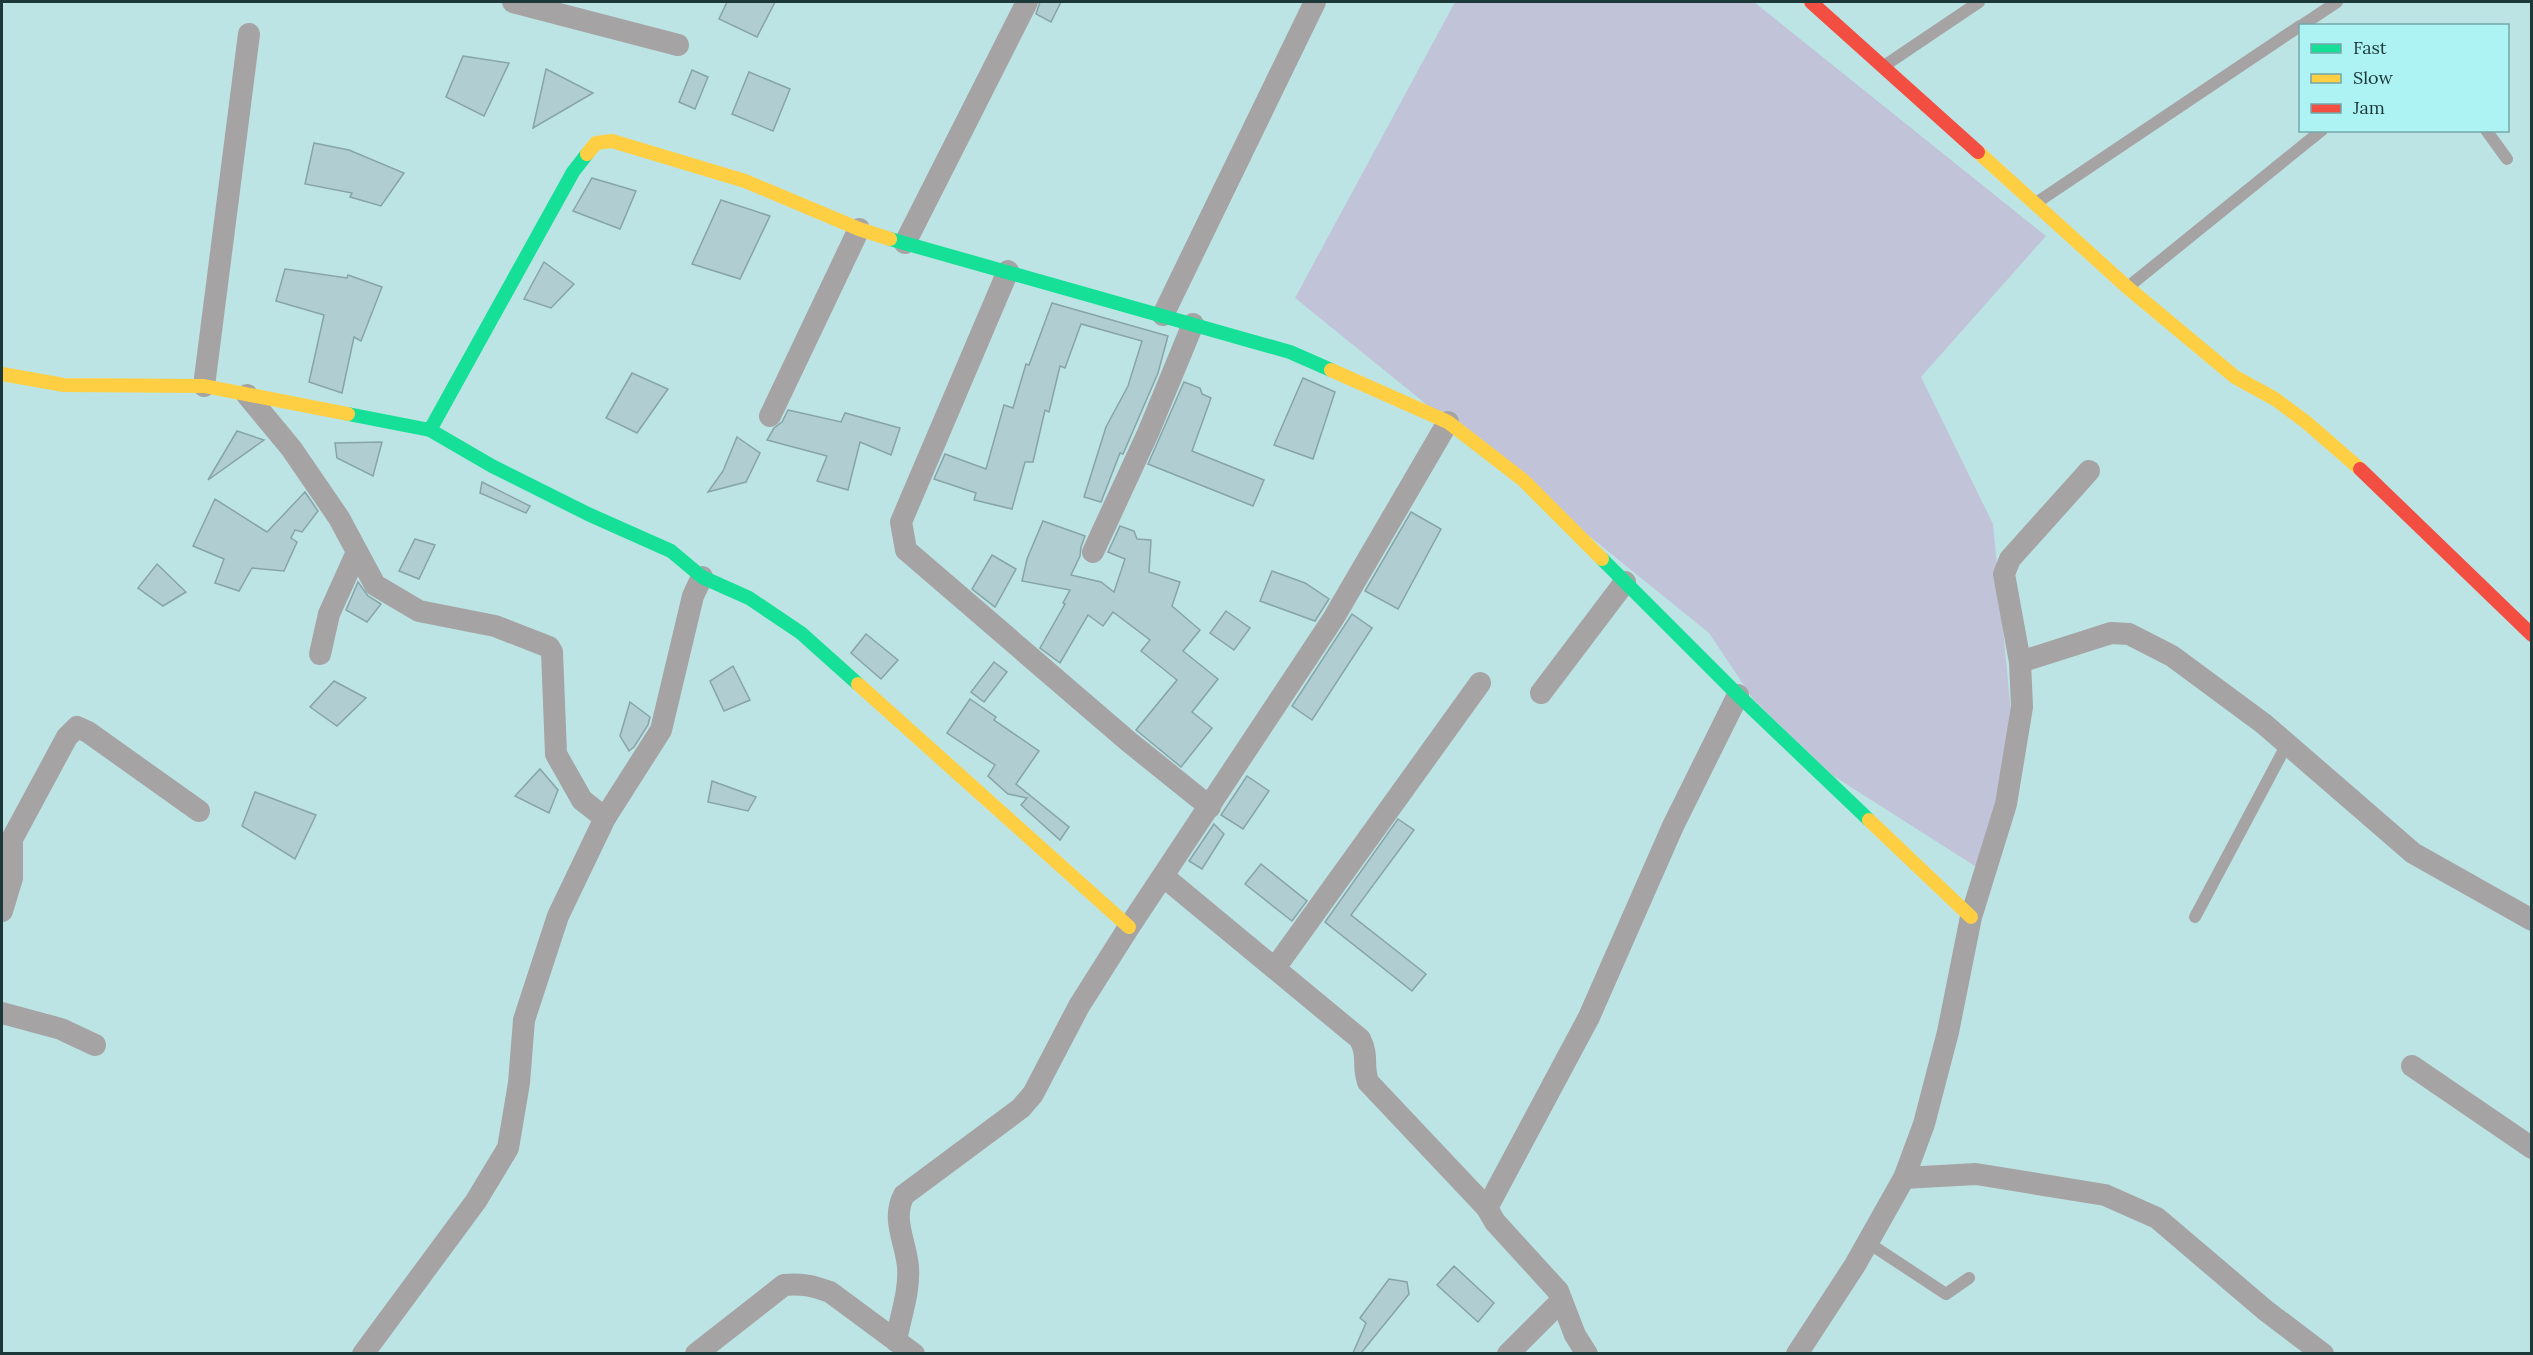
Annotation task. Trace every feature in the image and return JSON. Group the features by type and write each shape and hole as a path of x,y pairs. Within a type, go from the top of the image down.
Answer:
{"street":[{"path":"513,2 678,45"},
{"path":"904,243 1027,2"},
{"path":"1163,315 1315,2"},
{"path":"1811,2 2127,287 2235,377 2276,399 2306,422 2414,519 2527,631"},
{"path":"204,386 249,34"},
{"path":"430,430 573,172 596,143 612,141 745,181 859,229 930,252 1008,271 1290,352 1448,422 1523,480 1738,694 1971,917"},
{"path":"770,417 859,229"},
{"path":"1008,271 901,522 906,550 1128,741 1210,807"},
{"path":"1093,552 1148,433 1193,324"},
{"path":"2,374 64,385 204,386 430,430 492,466 588,514 671,551 702,577 749,598 801,633 1129,927"},
{"path":"247,395 291,448 339,518 375,585 419,611 495,626 549,647 552,652 556,754 582,800 605,818"},
{"path":"905,1347 908,1268 897,1206 904,1195 1021,1108 1034,1094 1079,1006 1333,619 1448,422"},
{"path":"1797,1353 1867,1242 1904,1178 1924,1124 1948,1032 1971,917 2006,804 2022,707 2020,662 2004,574 2010,559 2089,471"},
{"path":"320,654 329,614 357,552"},
{"path":"363,1353 476,1202 508,1148 519,1083 524,1020 558,916 605,818 661,730 693,596 702,577"},
{"path":"1541,693 1625,582"},
{"path":"2020,662 2111,633 2129,634 2172,656 2287,744 2413,853 2532,920"},
{"path":"1275,968 1480,683"},
{"path":"1487,1208 1589,1017 1673,826 1738,694"},
{"path":"2,911 12,878 12,839 67,736 77,727 88,732 198,811"},
{"path":"1163,876 1360,1039 1366,1052 1363,1069 1368,1082 1487,1208 1495,1222 1558,1292 1575,1335 1587,1353"},
{"path":"2,1013 61,1029 95,1045"},
{"path":"2412,1066 2532,1148"},
{"path":"1904,1178 1976,1174 2105,1195 2157,1218 2265,1311 2323,1353"},
{"path":"696,1353 784,1285 798,1284 815,1286 830,1292 905,1347"},
{"path":"1508,1353 1561,1301"}],"lane":[{"path":"1883,67 1979,2"},
{"path":"2304,24 2337,2"},
{"path":"2035,204 2299,27"},
{"path":"2127,287 2320,132"},
{"path":"2487,132 2507,159"},
{"path":"2527,631 2532,614"},
{"path":"2195,917 2287,744"},
{"path":"1867,1242 1946,1294 1969,1278"}],"shaded area":[{"path":"1455,2 1754,2 2046,236 1921,377 1993,524 2013,734 1978,868 1832,775 1753,699 1709,633 1295,298"}],"building":[{"path":"727,2 775,2 757,37 719,19"},
{"path":"1040,2 1061,2 1051,22 1036,14"},
{"path":"463,56 509,63 484,116 446,97"},
{"path":"546,69 593,93 533,128"},
{"path":"692,70 708,77 695,109 679,102"},
{"path":"749,72 790,89 773,131 732,114"},
{"path":"314,143 349,150 404,173 381,206 350,197 352,193 305,184"},
{"path":"592,178 636,191 620,229 573,211"},
{"path":"721,200 770,216 740,279 692,264"},
{"path":"544,262 574,284 551,308 524,299"},
{"path":"285,269 347,278 348,275 382,287 361,341 354,337 342,393 309,382 324,315 276,301"},
{"path":"1052,303 1168,336 1158,373 1123,454 1120,453 1101,502 1084,497 1106,427 1128,386 1142,341 1081,324 1065,368 1060,366 1049,412 1045,410 1033,462 1025,462 1012,509 974,500 976,493 934,479 945,454 986,469 1004,405 1013,408 1026,364 1029,365"},
{"path":"632,373 668,389 637,433 606,418"},
{"path":"1303,378 1335,392 1313,459 1274,445"},
{"path":"1184,382 1200,388 1202,394 1211,398 1192,451 1264,480 1253,506 1148,464"},
{"path":"788,410 841,422 845,413 900,428 891,455 860,442 848,490 817,481 827,456 767,440 774,428 782,422"},
{"path":"237,431 264,440 208,480"},
{"path":"737,437 760,453 746,482 708,492 723,471"},
{"path":"382,442 373,476 337,458 335,443"},
{"path":"482,482 530,506 526,513 480,493"},
{"path":"305,492 318,511 302,532 295,530 291,538 297,542 284,571 252,568 239,591 215,583 224,559 193,546 215,499 267,532"},
{"path":"1411,512 1441,529 1398,609 1365,591"},
{"path":"1043,521 1085,536 1080,556 1071,575 1101,582 1114,592 1125,559 1108,552 1120,526 1134,531 1137,539 1151,540 1149,572 1180,582 1172,606 1200,630 1183,651 1218,679 1192,712 1212,728 1181,767 1136,730 1177,680 1141,651 1150,640 1113,612 1103,626 1088,615 1060,663 1040,648 1065,604 1063,603 1070,590 1022,581 1027,559"},
{"path":"415,539 435,545 419,579 399,571"},
{"path":"992,555 1016,569 995,607 972,589"},
{"path":"157,564 186,592 163,606 138,588"},
{"path":"1272,571 1305,583 1329,599 1315,621 1260,601"},
{"path":"358,582 368,596 381,604 367,622 346,610"},
{"path":"1226,611 1250,628 1234,650 1210,633"},
{"path":"1352,614 1372,628 1312,720 1292,706"},
{"path":"866,634 898,660 881,679 851,653"},
{"path":"994,662 1007,672 984,702 971,692"},
{"path":"733,666 750,700 724,711 710,681"},
{"path":"334,681 366,698 337,726 310,707"},
{"path":"970,699 996,717 994,720 1039,751 1016,784 1069,827 1060,840 1021,805 1027,798 1008,794 988,776 995,765 947,733"},
{"path":"630,702 650,717 648,725 629,751 620,736"},
{"path":"540,769 558,790 549,813 515,796"},
{"path":"1247,776 1269,791 1243,829 1221,815"},
{"path":"712,781 756,797 748,811 708,802"},
{"path":"255,792 316,815 295,859 242,826"},
{"path":"1398,819 1414,830 1351,915 1426,974 1412,991 1325,922"},
{"path":"1214,824 1224,834 1202,869 1189,861"},
{"path":"1261,864 1307,901 1292,921 1245,884"},
{"path":"1454,1266 1494,1303 1478,1322 1437,1285"},
{"path":"1389,1279 1407,1282 1409,1294 1361,1353 1353,1353 1366,1323 1360,1318"}],"traffic: fast":[{"path":"430,430 573,172 587,154"},
{"path":"890,239 1290,352 1331,370"},
{"path":"348,414 430,430 492,466 588,514 671,551 702,577 749,598 801,633 858,684"},
{"path":"1602,559 1738,695 1869,820"}],"traffic: slow":[{"path":"587,154 596,143 612,141 745,181 859,229 890,239"},
{"path":"1978,152 2127,287 2235,377 2275,399 2306,422 2360,469"},
{"path":"1331,370 1448,422 1523,480 1602,559"},
{"path":"2,374 64,385 204,386 348,414"},
{"path":"858,684 1129,927"},
{"path":"1869,820 1971,917"}],"traffic: jam":[{"path":"1811,2 1978,152"},
{"path":"2360,469 2532,635"}]}
